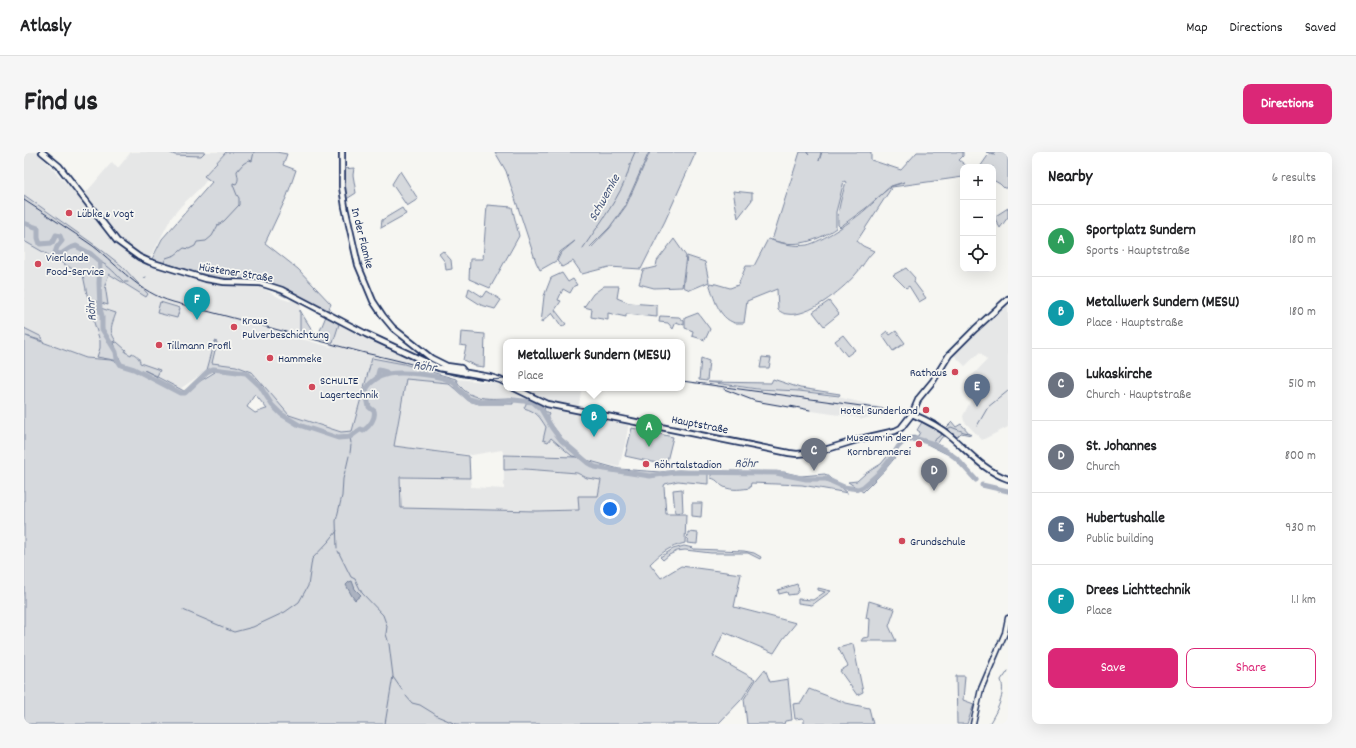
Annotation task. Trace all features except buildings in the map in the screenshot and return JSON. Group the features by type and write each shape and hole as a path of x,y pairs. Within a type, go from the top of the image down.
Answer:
{"main road":[{"name":"In der Flamke","path":"342,152 342,187 345,207 358,265 373,301 383,316 396,330 438,362 447,366 461,368 465,373"},
{"name":"Hüstener Straße","path":"44,153 59,166 117,241 139,257 150,262 206,279 224,282 260,283 282,290 366,334 439,368 490,377 503,382"},
{"name":"Hauptstraße","path":"520,391 547,404 789,453 797,454 818,452 860,439 895,431 901,428 912,414 919,398 933,381 949,355 1008,299"},
{"path":"912,414 939,427 986,468 997,475 1008,479"}],"street":[{"path":"973,724 981,689 1005,633 1008,618"}],"shaded area":[{"path":"24,152 37,152 87,206 116,244 127,253 141,260 191,277 216,283 261,287 280,298 289,301 295,299 303,303 300,308 300,333 298,338 331,347 339,324 416,359 414,362 404,364 372,358 352,431 341,432 289,415 252,372 211,363 207,370 180,389 146,370 111,360 86,358 24,336 24,241 83,275 105,285 109,274 146,297 99,248 24,195"},
{"path":"131,152 168,152 175,155 201,156 205,152 226,152 204,175 208,178 203,185 171,218 154,251 148,259 139,255 123,244 84,195 112,162 118,168"},
{"path":"168,152 205,152 201,156 175,155"},
{"path":"226,152 276,152 287,154 283,165 296,170 287,196 265,243 298,269 331,304 327,313 292,293 286,297 270,289 268,284 221,278 194,272 152,259 162,239 212,182 204,176"},
{"path":"495,152 649,152 625,206 609,228 590,247 591,248 610,228 626,206 650,152 696,152 665,221 641,269 609,267 582,274 573,261 562,267 557,261 561,253 575,241 560,252 556,261 540,270 506,171"},
{"path":"800,152 806,152 809,155 807,152 821,152 819,161 822,152 871,152 871,160 901,170 917,152 963,152 963,156 959,160 964,164 960,164 960,177 892,187 857,241 863,246 874,251 858,272 842,288 824,302 805,312 785,314 778,310 777,289 747,301 744,323 735,323 724,317 715,300 709,283 730,288 738,285 746,266 754,266 768,239 782,243 792,245 807,245 813,243 829,235 853,219 868,207 884,192 866,208 840,227 838,225 838,214 846,182 844,181 836,212 836,228 821,237 805,242 789,243 772,240"},
{"path":"986,152 1008,152 1008,188 1004,188 996,182 996,164 982,164 989,154 995,155"},
{"path":"354,168 353,175 356,193 345,200 343,169"},
{"path":"400,171 418,199 407,206 392,184"},
{"path":"733,191 752,193 752,200 738,218"},
{"path":"24,195 122,266 148,294 146,297 109,274 105,285 108,305 88,299 83,275 24,241"},
{"path":"487,205 512,207 519,236 490,288 469,279 470,259 483,259"},
{"path":"402,208 406,214 381,228 382,220"},
{"path":"1008,208 1008,217 1000,228 996,221 996,216"},
{"path":"674,239 686,256 682,287 654,288 639,284 643,270 656,267 657,261"},
{"path":"443,251 451,260 452,269 446,270 445,262 439,254"},
{"path":"687,256 705,262 709,282 690,290 683,287"},
{"path":"906,268 915,278 914,282 926,298 919,302 909,286 906,288 893,275"},
{"path":"562,273 568,282 573,279 577,285 574,286 570,293 563,289 558,300 561,301 555,310 566,324 562,327 552,313 541,323 544,296 551,278"},
{"path":"604,286 619,286 617,298 629,303 657,305 657,317 626,314 626,317 608,313 608,320 591,317 592,309 584,307 593,294"},
{"path":"469,288 483,297 487,291 501,300 495,309 481,305 467,296"},
{"path":"829,301 839,314 824,326 813,312"},
{"path":"1008,301 1008,427 982,440 964,421 963,416 977,388 969,379 987,360 980,352 965,366 953,354"},
{"path":"160,302 180,308 177,318 157,313"},
{"path":"88,304 116,313 111,330 116,341 112,342 119,361 97,357 100,348 100,341"},
{"path":"300,310 313,331 316,338 300,333"},
{"path":"698,313 710,329 705,340 692,336 693,331 685,328 685,318"},
{"path":"326,316 339,324 333,343 317,338"},
{"path":"660,316 679,317 684,321 684,325 676,322 673,329 668,323 659,322"},
{"path":"24,328 42,337 43,341 26,336 86,358 111,360 121,363 114,343 117,342 126,350 125,352 131,355 132,353 136,356 140,363 160,370 157,376 144,370 184,391 215,372 207,370 215,341 217,342 212,363 236,366 252,372 289,415 341,432 352,431 372,358 404,364 456,379 461,387 473,396 481,398 513,398 513,404 479,404 469,401 448,383 406,379 394,446 469,456 470,478 400,477 401,508 536,511 579,510 578,496 598,496 601,480 587,478 577,473 525,469 504,470 504,455 576,457 619,469 660,472 679,470 708,472 708,484 678,481 665,484 666,514 686,514 685,543 666,550 650,564 661,578 681,566 741,574 734,607 796,623 774,653 724,632 713,656 755,679 742,699 718,724 24,724","holes":["255,394 267,409 255,413 247,407"]},
{"path":"887,331 890,335 896,331 905,343 893,351 882,335"},
{"path":"461,332 485,334 484,367 476,366 463,360 466,346 460,345"},
{"path":"843,335 855,350 847,356 835,341"},
{"path":"762,357 771,358 769,368 760,368"},
{"path":"701,358 709,361 707,381 699,380"},
{"path":"406,379 448,383 469,401 480,398 471,396 456,379 495,383 503,387 503,391 511,391 531,401 629,422 619,467 576,457 504,455 502,450 472,455 394,446"},
{"path":"773,379 800,388 840,394 839,396 799,391 757,389 708,382 771,383"},
{"path":"701,382 756,390 799,391 838,397 898,410 897,413 873,411 874,416 860,420 860,418 763,404 701,384"},
{"path":"525,391 581,391 578,409 550,402"},
{"path":"527,402 545,407 544,410 549,414 547,418 564,441 585,458 572,456 551,438 548,442 543,440 546,427 537,415 524,408"},
{"path":"922,422 946,436 942,437 937,444 950,454 949,455 923,442 901,440 905,437 918,436 920,432 917,430"},
{"path":"952,422 956,427 961,424 971,435 961,433 957,437 946,428"},
{"path":"632,428 673,437 666,465 625,456"},
{"path":"891,452 897,455 884,471 863,492 848,482 857,481 866,473 881,464"},
{"path":"525,469 577,473 587,478 602,480 598,496 579,510 536,511 400,509 400,477 470,478 471,487 504,489 504,470"},
{"path":"784,472 801,476 825,474 848,493 802,485 751,483 750,488 730,489 724,487 716,480 711,478 711,474"},
{"path":"682,489 683,512 675,513 673,490"},
{"path":"692,503 702,503 701,517 692,516"},
{"path":"688,532 698,533 697,544 687,543"},
{"path":"684,546 693,549 744,551 754,553 761,557 760,559 748,553 711,553 685,550 677,551 663,560 660,557 673,549"},
{"path":"352,581 355,589 361,595 355,600 346,585"},
{"path":"797,584 799,590 796,594 788,595 787,592 779,594 778,590"},
{"path":"818,588 831,591 812,605 798,603 798,599 813,600 825,592 818,590"},
{"path":"869,601 895,609 889,626 896,641 861,641 863,638 869,637 870,619 866,618"},
{"path":"853,644 863,692 857,695 840,671 848,666 838,648"},
{"path":"765,669 770,682 788,679 792,720 785,721 784,724 747,724 744,699"},
{"path":"956,676 965,676 963,700 974,704 967,724 957,724"},
{"path":"809,689 846,703 869,708 873,724 804,724 804,719 795,719 793,704 801,703"}],"waterway":[{"path":"164,262 166,258 175,255 184,248 189,249 195,246 197,242 206,241 212,236 218,225 224,221 239,205 239,198 233,183 236,184 238,180 237,171 243,164 249,160 252,161 254,152"},
{"name":"Schwemke","path":"583,248 621,190 635,152"},
{"name":"Röhr","path":"24,223 38,228 38,238 40,244 52,243 56,235 60,236 62,241 57,247 55,253 61,254 76,246 91,254 100,262 99,283 102,329 116,352 117,359 121,365 134,369 180,393 185,393 207,372 213,369 246,373 260,386 272,405 281,414 299,425 338,438 350,437 361,429 363,431 372,422 374,411 369,407 366,392 367,388 373,381 388,374 412,373 449,380 455,383 457,388 469,399 480,402 514,400 533,402 541,409 561,440 588,463 595,467 605,469 650,476 676,472 776,473 806,479 826,479 844,487 858,489 863,487 880,472 904,441 917,439 931,443 945,450 956,458 976,480"},
{"path":"100,262 110,268 124,282 128,282"},
{"path":"377,378 379,370 388,374"},
{"path":"977,426 988,407 1008,391"},
{"path":"946,430 951,427 969,433"},
{"path":"931,443 942,434"},
{"name":"Röhr","path":"350,437 351,443"},
{"path":"350,453 351,445"},
{"path":"346,469 349,456"},
{"path":"337,548 336,521 342,496 345,471"},
{"name":"Röhr","path":"982,485 1008,491"},
{"path":"226,629 234,632 253,627 285,612 299,602 308,586 312,559 337,531"},
{"path":"338,551 351,577 355,579 362,593 383,615 387,626 386,634 389,644 393,676 385,724"},
{"path":"183,610 223,627"},
{"path":"1004,677 1008,671"},
{"path":"393,677 402,690"},
{"path":"989,724 1002,697 1001,680 1003,677"},
{"path":"406,696 412,703 420,705 437,716 456,724"}],"railway":[{"path":"24,200 93,246 139,285 161,298 365,353 451,374 472,378 503,379"},
{"path":"685,381 897,411"},
{"path":"724,389 755,401 795,408"},
{"path":"790,406 810,410"}],"place":[{"name":"Lübke & Vogt","path":"69,213"},
{"name":"Vierlande Food-Service","path":"38,264"},
{"name":"Drees Lichttechnik","path":"197,320"},
{"name":"Kraus Pulverbeschichtung","path":"234,327"},
{"name":"Tillmann Profil","path":"159,345"},
{"name":"Hammeke","path":"270,358"},
{"name":"Rathaus","path":"955,372"},
{"name":"SCHULTE Lagertechnik","path":"312,387"},
{"name":"Hubertushalle","path":"977,407"},
{"name":"Hotel Sunderland","path":"926,410"},
{"name":"Metallwerk Sundern (MESU)","path":"594,437"},
{"name":"Museum in der Kornbrennerei","path":"919,444"},
{"name":"Sportplatz Sundern","path":"649,447"},
{"name":"Röhrtalstadion","path":"646,464"},
{"name":"Lukaskirche","path":"814,471"},
{"name":"St. Johannes","path":"934,491"},
{"name":"Grundschule","path":"902,541"}]}
